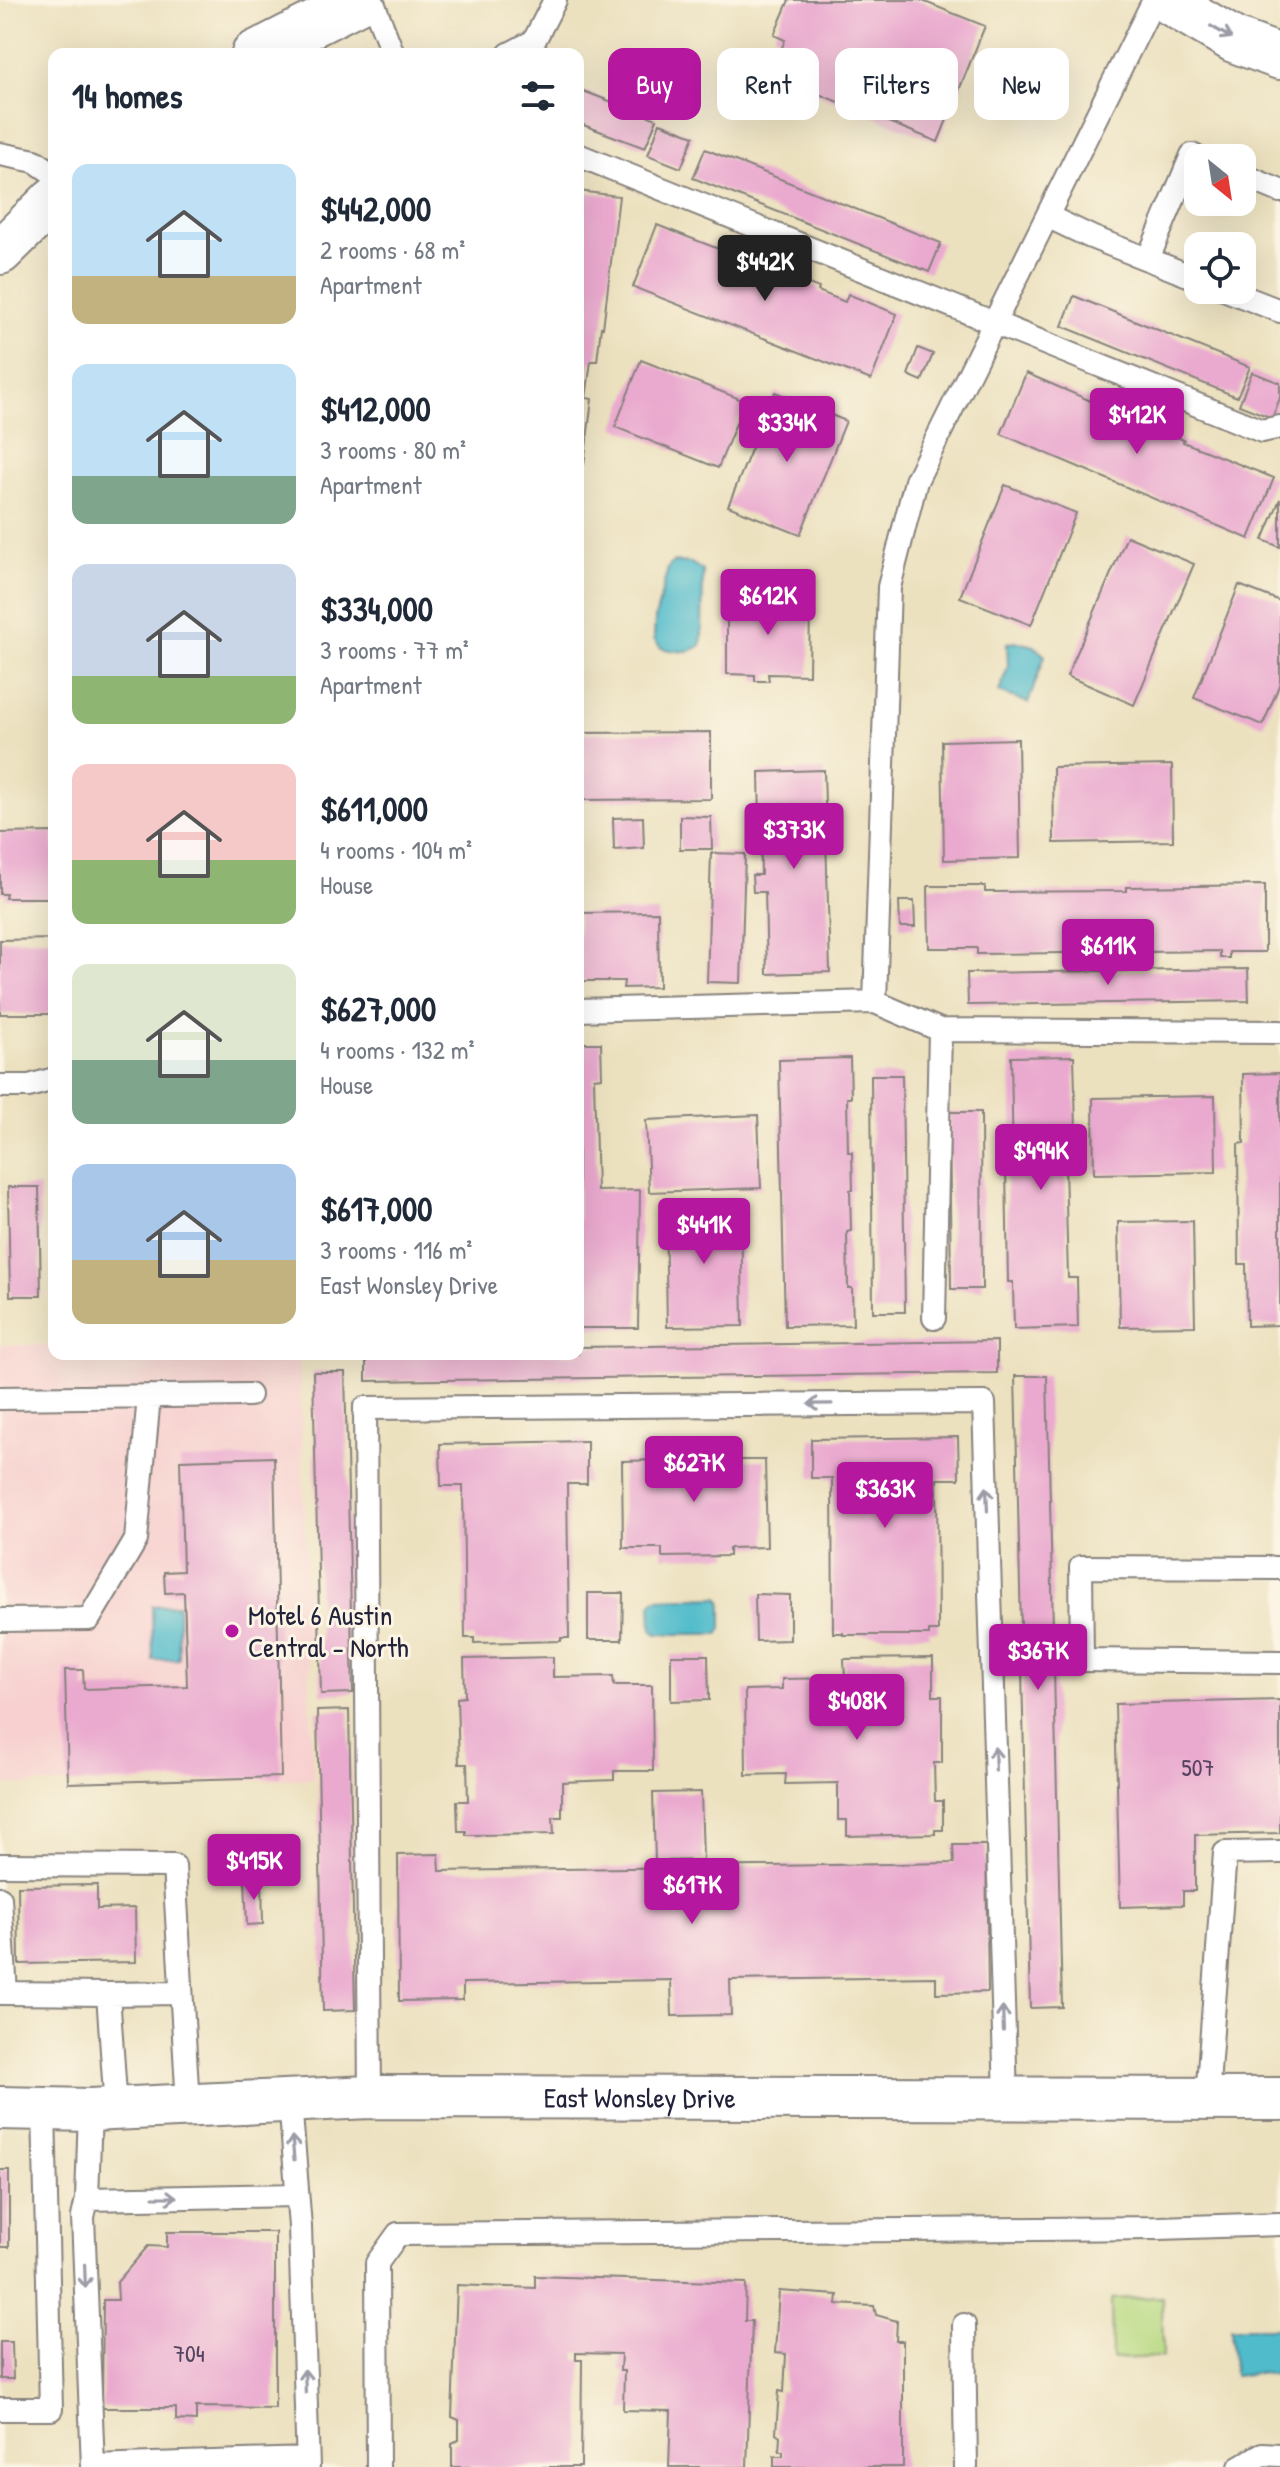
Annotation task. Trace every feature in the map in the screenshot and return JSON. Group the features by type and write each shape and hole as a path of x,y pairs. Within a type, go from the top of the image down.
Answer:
{"main road":[{"path":"266,48 361,0"},
{"path":"1166,0 1234,40 1280,57"},
{"path":"0,252 48,205"}],"street":[{"name":"East Wonsley Drive","path":"0,2108 103,2110 370,2097 1280,2099"}],"lane":[{"path":"372,0 391,48"},
{"path":"521,48 534,41 555,0"},
{"path":"875,1002 889,587 916,481 1154,0"},
{"path":"0,154 35,161 48,170"},
{"path":"584,157 1262,431 1280,427"},
{"path":"1148,259 1184,174"},
{"path":"1256,181 1280,191"},
{"path":"1047,216 1184,273"},
{"path":"1256,302 1280,311"},
{"path":"584,1010 875,1002 940,1030 1280,1032"},
{"path":"934,1318 940,1030"},
{"path":"0,1086 29,1086 48,1081"},
{"path":"0,1398 249,1395"},
{"path":"0,1620 89,1619 136,1540 149,1396"},
{"path":"370,2097 365,1408 984,1403 1006,2097"},
{"path":"1280,1568 1081,1567 1082,1660 1280,1662"},
{"path":"1207,2099 1225,1853 1280,1852"},
{"path":"0,1865 174,1866 188,2105"},
{"path":"0,1898 3,1993 180,1993"},
{"path":"108,1994 103,2110 83,2217 93,2467 307,2463 297,2195 290,2101"},
{"path":"0,2409 51,2409 44,2109"},
{"path":"87,2199 297,2195"},
{"path":"378,2467 377,2263 398,2234 1280,2224"},
{"path":"964,2325 966,2467"},
{"path":"1240,2467 1262,2454 1280,2455"}],"shaded area":[{"path":"0,1345 48,1345 48,1360 299,1360 313,1779 0,1785"}],"green space":[{"path":"1162,2297 1163,2357 1112,2359 1111,2299"}],"water":[{"path":"673,562 691,563 703,571 701,645 686,651 661,648 654,639 655,619 668,568"},
{"path":"1007,643 1034,646 1045,656 1028,703 999,692 1008,667"},
{"path":"719,1597 722,1629 718,1634 657,1634 652,1630 651,1604 656,1599"},
{"path":"178,1605 179,1659 153,1660 152,1606"},
{"path":"1231,2328 1280,2328 1280,2375 1257,2373 1234,2376"}],"building":[{"path":"789,0 920,0 985,26 958,93 958,48 835,48 835,101 819,94 819,48 782,48 785,40 774,35"},
{"path":"584,91 608,100 608,120 657,120 645,148 584,125"},
{"path":"883,120 947,120 938,142"},
{"path":"660,123 694,136 681,168 648,155"},
{"path":"705,149 941,243 929,272 693,178"},
{"path":"584,192 619,196 603,328 597,361 591,361 586,398 592,399 584,464"},
{"path":"657,225 819,288 818,291 845,302 848,294 897,314 871,380 633,287"},
{"path":"1074,296 1250,367 1237,397 1062,326"},
{"path":"918,348 933,354 922,381 908,375"},
{"path":"641,360 745,401 718,468 615,427"},
{"path":"1252,372 1280,383 1280,398 1272,418 1239,405"},
{"path":"1026,373 1274,478 1249,539 1001,434"},
{"path":"775,392 846,421 800,535 728,506"},
{"path":"1005,485 1076,513 1031,625 960,597"},
{"path":"1280,499 1280,547 1263,540"},
{"path":"1127,536 1194,564 1134,705 1067,676"},
{"path":"1239,585 1280,601 1280,683 1263,725 1194,698"},
{"path":"727,598 810,599 809,675 768,674 769,681 755,681 755,675 727,674"},
{"path":"711,732 711,799 584,800 584,733"},
{"path":"1018,739 1020,858 944,860 942,741"},
{"path":"1172,765 1173,841 1054,843 1053,767"},
{"path":"824,770 830,972 767,974 765,892 753,892 752,875 761,875 759,772"},
{"path":"680,816 711,817 712,849 680,849"},
{"path":"643,817 644,848 614,850 613,818"},
{"path":"48,832 48,898 5,898 6,894 0,894 0,833"},
{"path":"711,853 745,854 741,983 707,982"},
{"path":"1265,885 1265,952 1229,952 1229,958 1220,958 1220,951 977,954 977,948 929,948 928,886 985,886 985,892 1127,891 1127,887"},
{"path":"899,901 914,901 915,927 900,927"},
{"path":"658,912 659,987 623,988 624,981 584,981 584,913"},
{"path":"48,939 48,1014 0,1014 0,940"},
{"path":"1248,969 1249,1001 968,1005 967,973"},
{"path":"584,1043 601,1043 602,1077 594,1078 597,1191 640,1190 638,1328 584,1328"},
{"path":"1074,1056 1077,1165 1065,1165 1068,1278 1077,1278 1078,1327 1014,1329 1013,1282 1008,1282 1006,1167 1013,1167 1011,1057"},
{"path":"850,1058 848,1152 852,1152 853,1190 850,1190 851,1231 847,1232 848,1288 852,1288 853,1325 785,1326 779,1060"},
{"path":"1280,1073 1280,1325 1247,1326 1246,1264 1239,1264 1238,1144 1244,1143 1243,1074"},
{"path":"871,1075 902,1075 905,1312 873,1312"},
{"path":"1215,1096 1216,1172 1094,1174 1093,1098"},
{"path":"949,1112 981,1112 982,1289 951,1289"},
{"path":"758,1115 761,1188 649,1192 646,1120"},
{"path":"8,1187 39,1187 41,1296 10,1296"},
{"path":"741,1205 743,1326 667,1327 665,1206"},
{"path":"1193,1221 1195,1326 1120,1327 1118,1222"},
{"path":"997,1341 997,1373 366,1381 366,1360 584,1360 584,1347"},
{"path":"313,1372 345,1372 353,1693 321,1694"},
{"path":"1015,1376 1047,1376 1062,2007 1030,2008"},
{"path":"958,1437 959,1479 937,1479 938,1631 929,1631 929,1635 833,1633 832,1478 811,1478 811,1439"},
{"path":"587,1441 587,1484 567,1484 569,1638 561,1638 561,1641 474,1643 474,1638 465,1638 463,1486 441,1486 440,1444"},
{"path":"728,1451 729,1460 765,1460 767,1547 729,1548 729,1556 662,1557 662,1548 623,1548 622,1461 660,1460 660,1452"},
{"name":"Motel 6 Austin Central - North","path":"274,1457 281,1777 68,1783 65,1670 83,1670 84,1689 187,1686 184,1592 165,1593 164,1572 183,1571 180,1460"},
{"path":"588,1593 623,1593 622,1640 588,1640"},
{"path":"755,1594 790,1595 790,1640 756,1641"},
{"path":"671,1655 708,1655 709,1700 671,1701"},
{"path":"553,1657 553,1677 613,1676 614,1685 652,1685 653,1771 614,1771 614,1780 562,1782 562,1817 553,1817 554,1834 466,1835 466,1831 458,1831 457,1801 468,1801 467,1764 459,1764 457,1698 465,1697 464,1659"},
{"path":"933,1658 933,1696 942,1696 942,1763 934,1763 935,1801 943,1801 943,1830 935,1830 935,1834 847,1836 847,1820 838,1820 838,1783 785,1784 786,1774 746,1775 745,1690 782,1689 782,1679 845,1678 844,1659"},
{"path":"1280,1700 1280,1833 1195,1835 1195,1891 1183,1891 1183,1905 1120,1907 1115,1704"},
{"path":"349,1710 355,2010 323,2011 317,1711"},
{"path":"701,1792 703,1860 655,1861 653,1793"},
{"path":"953,1845 986,1845 988,1992 936,1993 936,1977 730,1980 731,2015 672,2016 671,1980 463,1983 463,2000 399,2001 398,1855 439,1854 440,1871 954,1863"},
{"path":"262,1880 263,1924 247,1925 245,1881"},
{"path":"97,1885 97,1909 135,1908 136,1962 19,1964 18,1886"},
{"path":"0,2170 9,2170 9,2247 0,2247"},
{"path":"167,2232 275,2232 275,2408 196,2407 196,2421 176,2420 176,2408 102,2408 103,2300 118,2300 117,2282 148,2246 167,2247"},
{"path":"535,2276 746,2283 745,2321 752,2321 747,2467 669,2467 671,2411 623,2410 621,2354 576,2353 576,2360 582,2360 581,2467 452,2467 452,2443 459,2440 459,2420 452,2417 457,2285 535,2288"},
{"path":"779,2291 838,2295 837,2304 874,2306 876,2315 897,2321 896,2341 903,2341 903,2467 774,2467 774,2456 783,2456 783,2451 779,2451 780,2436 776,2433 779,2391 784,2392 786,2354 775,2353"},
{"path":"0,2342 12,2342 13,2379 0,2379"}],"place":[{"name":"Motel 6 Austin Central - North","path":"232,1631"}]}
